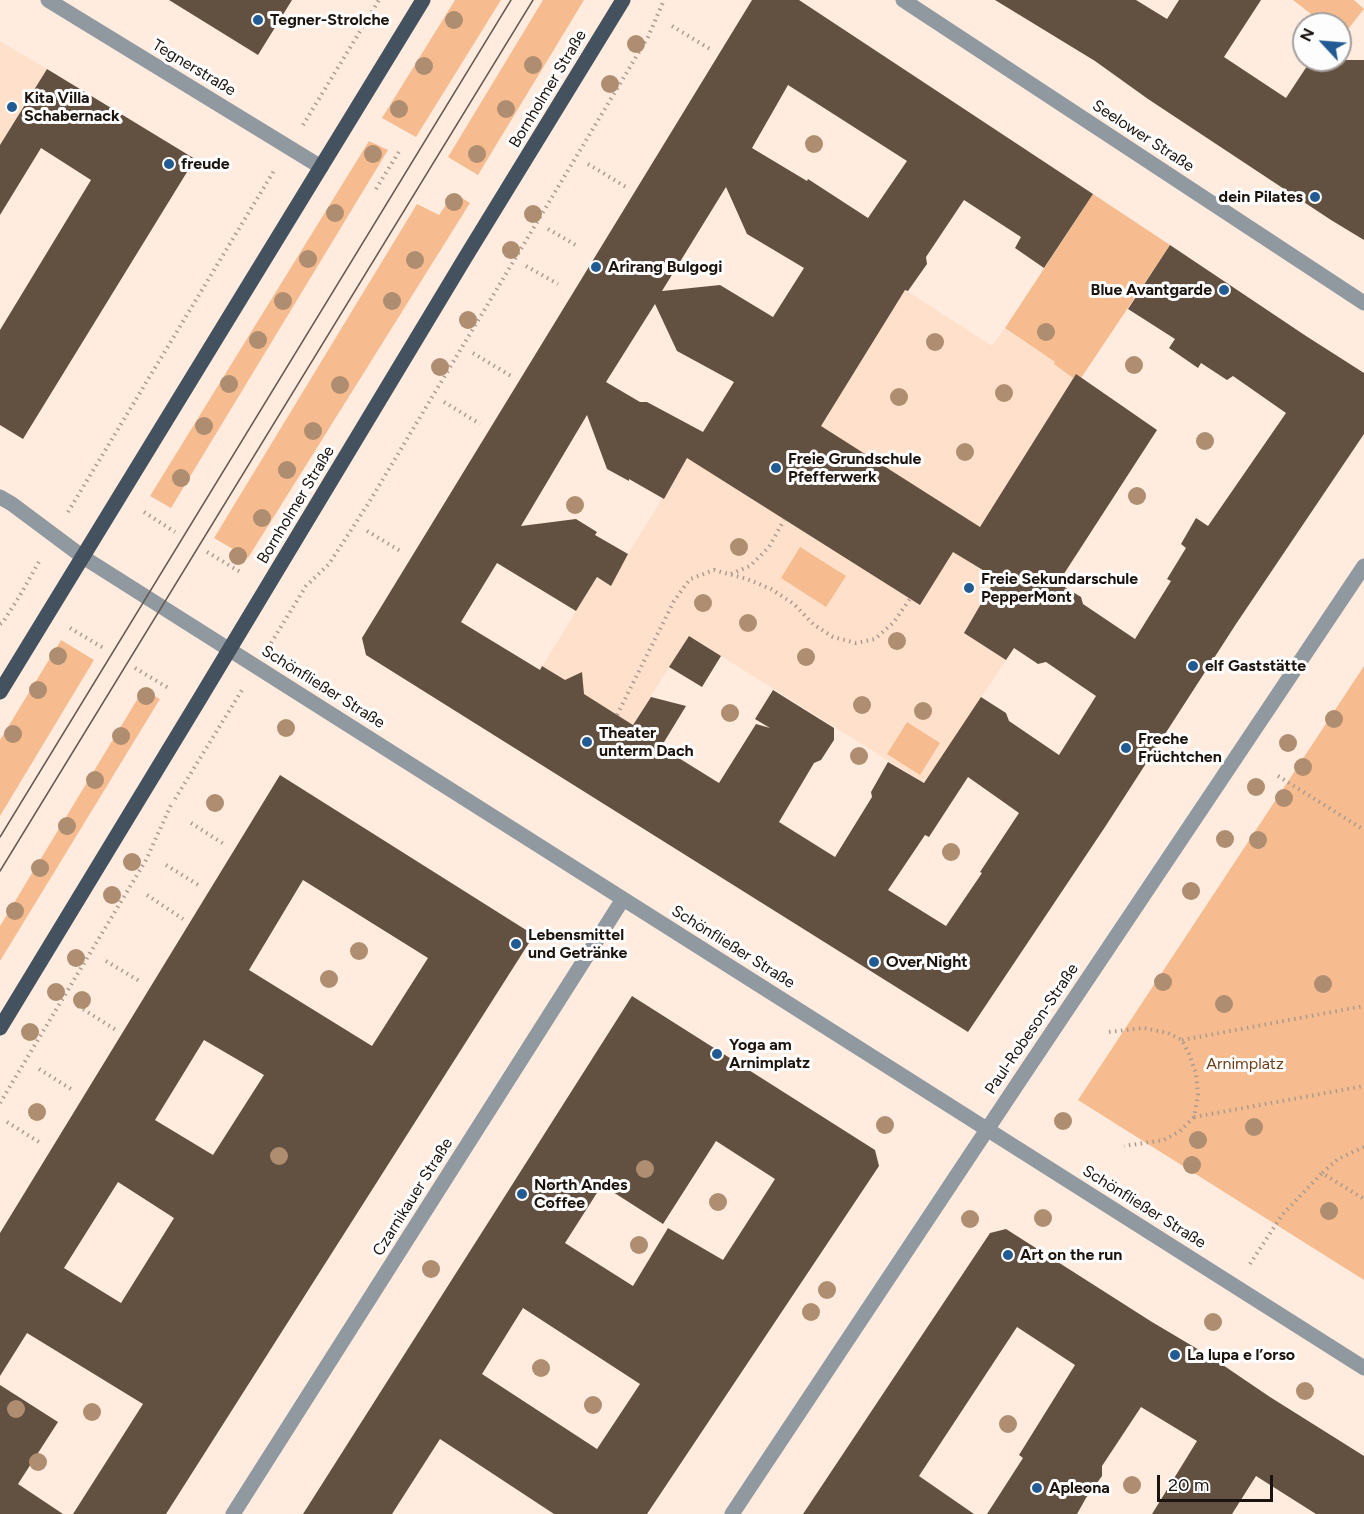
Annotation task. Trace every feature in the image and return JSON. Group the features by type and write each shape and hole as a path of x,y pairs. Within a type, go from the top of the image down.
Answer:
{"main road":[{"path":"0,692 423,0"},
{"name":"Bornholmer Straße","path":"0,1028 623,0"}],"street":[{"name":"Tegnerstraße","path":"48,0 321,166"},
{"name":"Seelower Straße","path":"903,0 1364,303"},
{"name":"Schönfließer Straße","path":"0,497 83,557 1364,1368"},
{"name":"Paul-Robeson-Straße","path":"732,1514 1364,566"},
{"name":"Czarnikauer Straße","path":"233,1514 623,899"}],"path":[{"path":"0,624 19,597 379,0"},
{"path":"294,605 306,586 329,564 368,504 648,37 664,0"},
{"path":"672,26 710,49"},
{"path":"376,189 400,150"},
{"path":"588,164 626,187"},
{"path":"548,229 579,247"},
{"path":"526,266 558,284"},
{"path":"473,353 511,376"},
{"path":"444,402 480,424"},
{"path":"144,512 176,532"},
{"path":"730,575 750,566 769,547 784,520"},
{"path":"367,531 402,552"},
{"path":"207,552 242,573"},
{"path":"617,715 674,602 690,579 714,570 747,579 771,589 794,604 813,624 833,637 856,643 875,639 893,623 910,599"},
{"path":"70,628 105,649"},
{"path":"135,668 170,689"},
{"path":"0,1103 147,860 169,809 223,722"},
{"path":"1278,776 1364,830"},
{"path":"191,823 224,844"},
{"path":"166,865 200,886"},
{"path":"147,895 183,919"},
{"path":"106,961 141,982"},
{"path":"78,1006 116,1030"},
{"path":"1109,1032 1144,1028 1168,1033 1182,1040 1364,1006"},
{"path":"1182,1040 1196,1073 1198,1095 1194,1117"},
{"path":"39,1069 71,1089"},
{"path":"1124,1146 1164,1140 1180,1131 1194,1117 1364,1086"},
{"path":"7,1122 39,1142"},
{"path":"1235,1286 1282,1215 1338,1159 1364,1147"},
{"path":"1322,1173 1364,1199"}],"shaded area":[{"name":"Kita Villa Schabernack","path":"0,41 47,69 0,145"},
{"path":"875,270 992,346 1005,328 1055,362 1073,378 1076,374 1157,430 924,783 689,636 589,794 499,737 597,577 611,585 736,378"}],"green space":[{"path":"455,0 501,0 416,137 382,118"},
{"path":"543,0 584,0 478,175 448,157"},
{"path":"1293,0 1354,0 1364,9 1352,24 1352,12 1308,12"},
{"path":"369,141 388,150 171,508 150,496"},
{"path":"454,193 470,203 248,558 214,538 417,204 439,215"},
{"path":"1093,194 1170,245 1081,378 1076,374 1073,378 1054,364 1055,362 1005,328"},
{"path":"800,547 846,576 826,607 781,578"},
{"path":"61,640 94,660 0,816 0,740"},
{"name":"Arnimplatz","path":"1364,666 1364,1280 1078,1100"},
{"path":"143,690 160,699 0,961 0,926"},
{"path":"907,722 940,743 920,775 887,754"}],"building":[{"path":"169,0 292,0 258,55"},
{"path":"752,0 799,0 1093,194 1044,268 1015,248 1021,237 964,200 926,257 927,264 908,291 905,290 821,426 980,527 1076,374 1157,430 1058,583 1081,597 1083,604 1135,639 1171,581 1167,579 1186,548 1181,544 1196,518 1208,526 1286,413 1233,376 1227,380 1201,363 1198,368 1169,348 1175,339 1128,309 1170,245 1364,373 1364,434 1236,624 1105,827 968,1032 366,655 362,638","holes":["788,85 907,161 868,218 808,179 807,181 752,148","726,187 747,234 804,268 773,317 720,285 662,291","655,304 677,351 734,382 703,432 647,402 640,402 606,382","587,415 607,469 664,499 687,458 920,605 953,552 996,578 964,633 1006,660 1014,648 1038,664 1046,662 1096,696 1059,755 1009,721 1006,713 981,697 924,783 888,762 871,792 872,797 835,857 779,822 814,763 821,760 834,740 834,728 773,690 755,719 770,728 756,724 719,783 661,747 686,706 651,697 633,725 584,694 582,672 565,680 542,666 540,670 461,622 497,563 576,611 597,577 611,586 628,554 595,535 597,532 576,519 521,526","968,777 1019,813 946,926 888,890 925,835 929,837"]},
{"path":"995,0 1136,0 1167,19 1179,0 1261,0 1224,57 1286,98 1303,72 1352,72 1352,60 1364,60 1364,240 1148,99 1095,61"},
{"path":"47,69 195,159 23,439 0,425 0,330 91,180 41,148 0,215 0,145"},
{"path":"689,636 721,656 702,687 669,667"},
{"path":"280,775 534,935 166,1514 73,1514 143,1404 27,1333 0,1376 0,1233","holes":["303,880 428,958 372,1046 249,970","204,1040 264,1075 213,1155 155,1120","118,1182 174,1218 121,1303 64,1268"]},
{"path":"632,996 875,1150 879,1166 647,1514 554,1514 440,1439 392,1514 303,1514","holes":["716,1141 775,1179 723,1260 668,1228 633,1286 565,1243 602,1185 663,1224","523,1308 640,1384 597,1449 482,1374"]},
{"path":"1006,1229 1364,1456 1364,1514 1316,1514 1256,1476 1232,1514 1152,1514 1197,1441 1141,1407 1102,1466 1102,1476 1077,1514 987,1514 1023,1458 1019,1455 1075,1365 1017,1327 919,1476 974,1514 803,1514 990,1233"},
{"path":"0,1385 58,1422 18,1484 63,1514 0,1514"}],"tram line":[{"path":"0,837 511,0"},
{"path":"0,871 533,0"}],"place":[{"name":"Tegner-Strolche","path":"258,20"},
{"name":"Kita Villa Schabernack","path":"12,107"},
{"name":"freude","path":"169,164"},
{"name":"dein Pilates","path":"1315,197"},
{"name":"Arirang Bulgogi","path":"596,267"},
{"name":"Blue Avantgarde","path":"1224,290"},
{"name":"Freie Grundschule Pfefferwerk","path":"776,468"},
{"name":"Freie Sekundarschule PepperMont","path":"969,588"},
{"name":"elf Gaststätte","path":"1193,666"},
{"name":"Theater unterm Dach","path":"587,742"},
{"name":"Freche Früchtchen","path":"1126,748"},
{"name":"Lebensmittel und Getränke","path":"516,944"},
{"name":"Over Night","path":"874,962"},
{"name":"Yoga am Arnimplatz","path":"717,1054"},
{"name":"North Andes Coffee","path":"522,1194"},
{"name":"Art on the run","path":"1008,1255"},
{"name":"La lupa e l’orso","path":"1175,1355"},
{"name":"Apleona","path":"1037,1488"}]}
